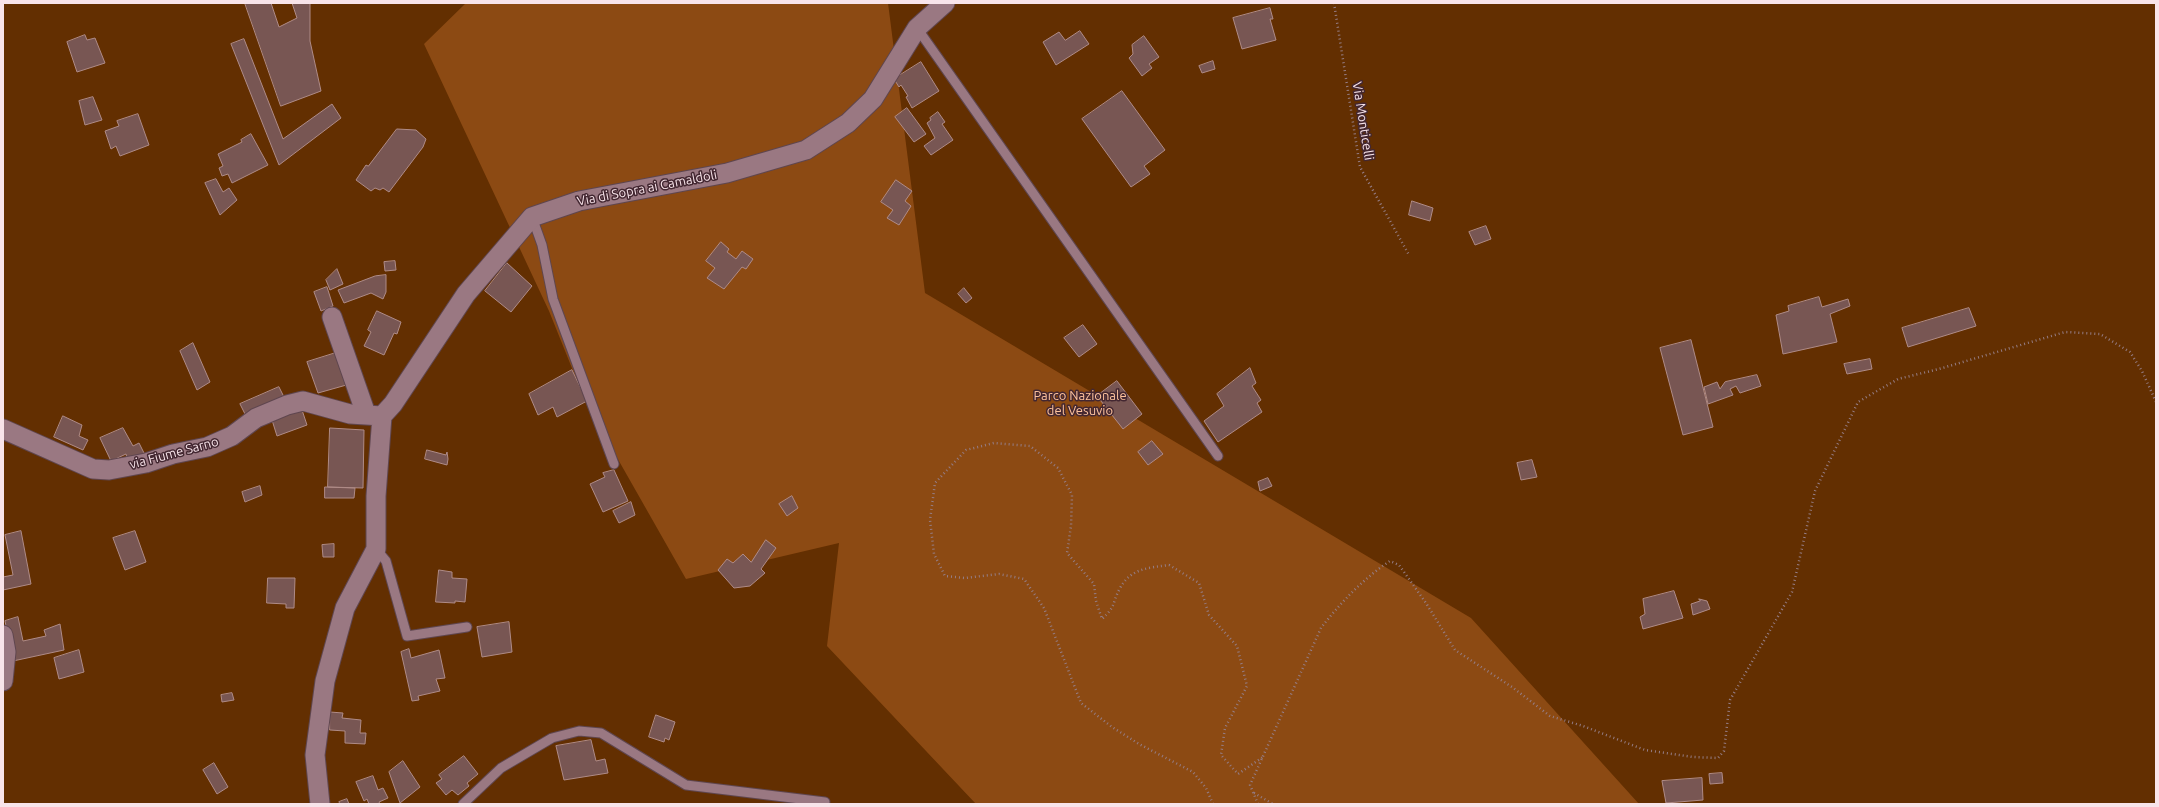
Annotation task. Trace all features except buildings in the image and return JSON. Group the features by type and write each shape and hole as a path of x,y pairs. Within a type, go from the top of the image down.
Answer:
{"street":[{"name":"Via di Sopra ai Camaldoli","path":"532,217 579,201 727,173 806,150 848,123 873,99 917,28 945,3"},
{"path":"374,415 393,404 466,294 532,217"},
{"path":"320,804 315,756 325,681 345,608 376,549 374,415 332,317"},
{"name":"via Fiume Sarno","path":"3,428 27,441 93,469 109,470 146,463 173,454 207,447 232,436 256,418 286,405 303,402 350,414 374,415"},
{"path":"3,635 6,652 3,681"}],"lane":[{"path":"917,28 1218,456"},
{"path":"532,217 542,245 553,299 614,464"},
{"path":"376,549 386,561 407,636 467,627"},
{"path":"463,804 501,768 552,738 578,731 600,733 686,785 825,802"}],"path":[{"name":"Via Monticelli","path":"1334,3 1360,167 1409,255"},
{"path":"1258,804 1250,785 1321,628 1335,609 1377,570 1390,561 1399,565 1426,603 1455,650 1512,687 1550,716 1583,726 1645,750 1693,757 1718,758 1724,751 1730,700 1792,592 1815,491 1858,402 1898,379 1939,369 2065,332 2100,334 2130,352 2142,371 2156,402"},
{"path":"1213,804 1206,788 1193,772 1139,744 1112,727 1080,703 1044,608 1024,579 999,574 965,578 945,576 934,554 930,520 935,483 966,450 994,443 1030,446 1058,468 1072,495 1071,526 1067,553 1094,584 1096,601 1102,619 1113,610 1119,589 1136,570 1169,565 1199,583 1210,616 1237,646 1247,686 1225,728 1221,755 1238,774 1263,757"},
{"path":"1253,792 1272,804"}],"green space":[{"name":"Parco Nazionale del Vesuvio","path":"3,3 2156,3 2156,804 3,804"},
{"path":"466,3 888,3 925,293 1471,618 1639,804 976,804 827,646 839,543 686,579 586,403 549,311 424,44"}]}
